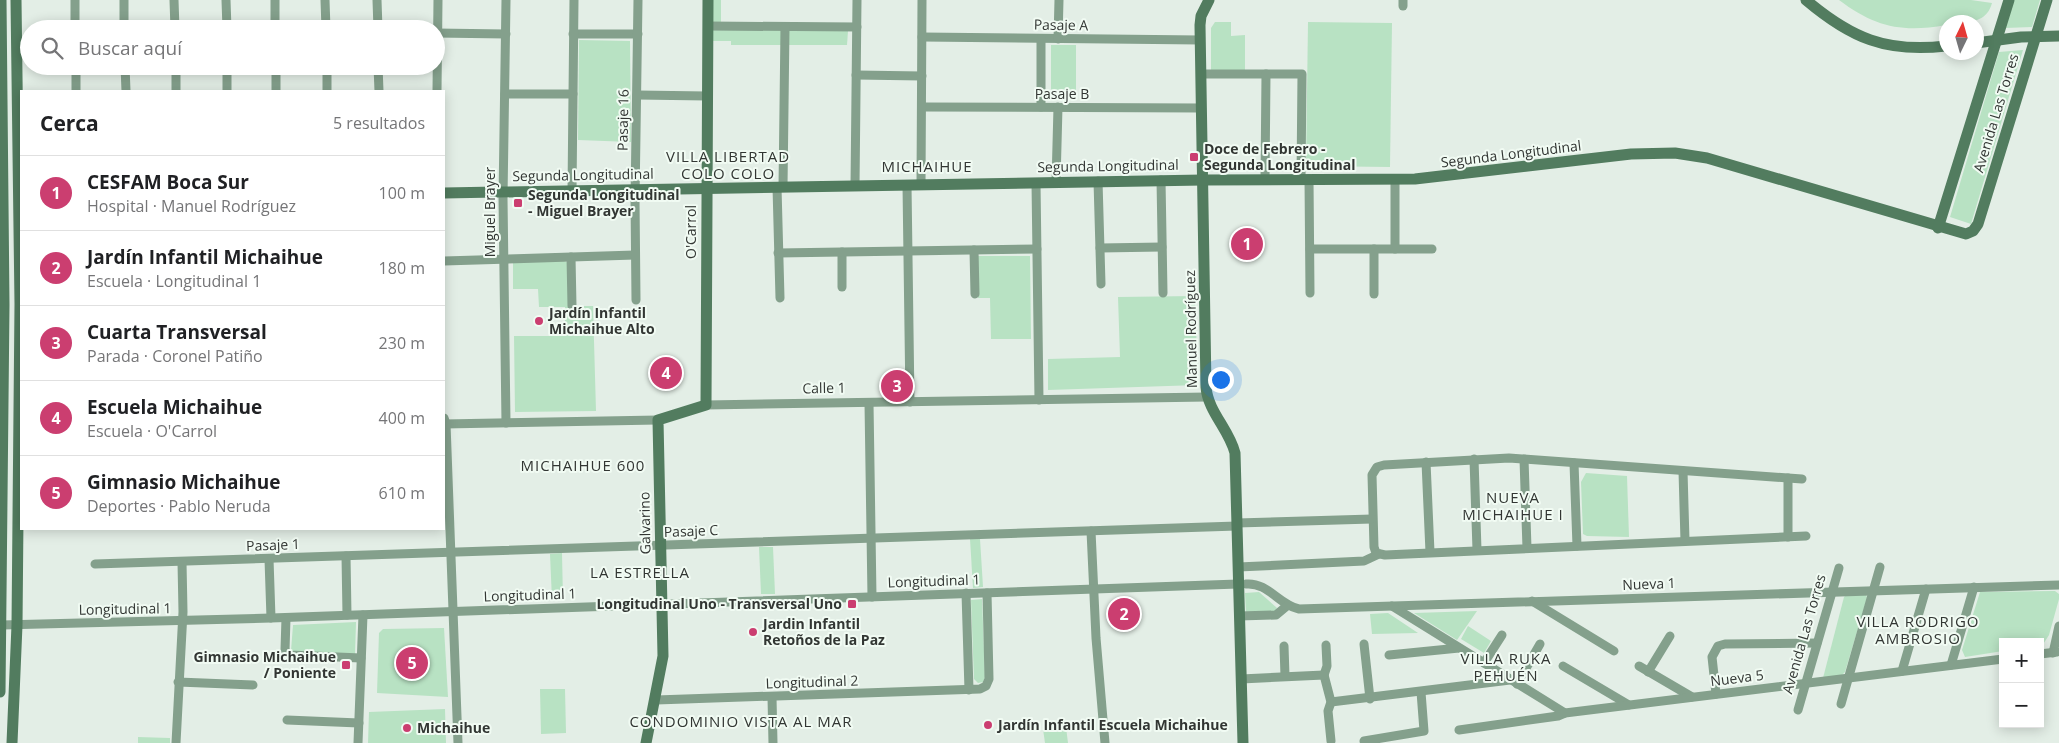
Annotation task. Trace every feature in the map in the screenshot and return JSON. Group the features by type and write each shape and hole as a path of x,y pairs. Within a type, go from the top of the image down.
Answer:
{"street":[{"path":"0,692 4,201 1,0"},
{"path":"12,743 17,625 20,432 20,201 16,0"},
{"path":"75,0 75,20"},
{"path":"124,0 124,20"},
{"path":"174,0 175,20"},
{"path":"226,0 227,20"},
{"path":"275,0 275,20"},
{"path":"326,0 326,20"},
{"path":"377,0 378,20"},
{"path":"437,20 438,0"},
{"name":"Miguel Brayer","path":"506,0 504,192 506,423"},
{"path":"572,190 574,0"},
{"name":"Pasaje 16","path":"636,300 638,0"},
{"name":"O'Carrol","path":"706,405 708,0"},
{"path":"855,186 857,0"},
{"path":"921,184 922,0"},
{"path":"1058,39 1059,0"},
{"name":"Manuel Rodríguez","path":"1209,0 1200,19 1207,397 1230,438 1235,453 1238,567 1242,584 1239,616 1243,743"},
{"path":"1806,0 1836,24 1866,40 1898,47 1939,46"},
{"name":"Avenida Las Torres","path":"1938,228 2009,0"},
{"name":"Avenida Las Torres","path":"1970,233 1978,224 2047,0"},
{"path":"708,26 856,27"},
{"path":"780,298 778,253 785,26"},
{"path":"445,33 506,34"},
{"path":"573,34 638,34"},
{"path":"1984,42 2036,36 2059,36"},
{"name":"Pasaje A","path":"922,37 1200,40"},
{"path":"1041,39 1041,107"},
{"path":"1201,74 1302,74 1305,179 1310,249 1310,293"},
{"path":"1265,179 1266,74"},
{"path":"76,75 76,90"},
{"path":"125,75 126,90"},
{"path":"176,75 176,90"},
{"path":"227,75 227,90"},
{"path":"276,75 276,90"},
{"path":"327,75 327,90"},
{"path":"378,75 379,90"},
{"path":"437,75 437,90"},
{"path":"856,75 922,76"},
{"path":"505,94 573,94"},
{"path":"637,95 707,96"},
{"name":"Pasaje B","path":"922,107 1201,108"},
{"path":"1056,182 1058,108"},
{"name":"Segunda Longitudinal","path":"445,193 1161,180 1395,180 1455,176 1631,154 1675,153 1724,163 1962,235 1970,233"},
{"path":"1161,180 1163,293"},
{"path":"1395,180 1395,249"},
{"path":"1036,182 1039,400"},
{"path":"1098,182 1101,284"},
{"path":"907,185 910,402"},
{"path":"4,201 20,201"},
{"path":"1100,248 1162,247"},
{"path":"778,253 1037,249"},
{"path":"1310,249 1432,249"},
{"path":"1374,249 1374,294"},
{"path":"974,250 975,294"},
{"path":"842,252 842,287"},
{"path":"445,261 635,256"},
{"path":"571,257 572,306"},
{"name":"Calle 1","path":"445,422 506,423 658,420 706,405 1207,397"},
{"path":"869,403 872,597"},
{"name":"Galvarino","path":"646,743 656,700 663,656 658,420"},
{"path":"445,441 458,743"},
{"path":"1474,459 1477,550"},
{"path":"1379,554 1374,547 1372,475 1374,470 1384,465 1474,459 1524,459 1802,479"},
{"path":"1524,459 1527,548"},
{"path":"1426,462 1430,552"},
{"path":"1574,463 1577,546"},
{"path":"1683,471 1685,541"},
{"path":"1788,478 1788,537"},
{"path":"871,539 1372,519"},
{"path":"1091,531 1092,589 1105,743"},
{"path":"1238,567 1364,561 1370,560 1379,554 1806,536"},
{"name":"Pasaje C","path":"451,553 871,539"},
{"name":"Pasaje 1","path":"95,564 451,553"},
{"path":"346,556 348,616"},
{"path":"269,559 271,618"},
{"path":"176,743 181,621 183,612 182,562"},
{"path":"1841,704 1880,567"},
{"name":"Avenida Las Torres","path":"1798,710 1839,568"},
{"path":"1239,616 1276,615 1288,606 1259,584 1242,584"},
{"name":"Longitudinal 1","path":"2,625 348,616 1242,584"},
{"name":"Nueva 1","path":"1288,606 1299,609 1832,591 2059,586"},
{"path":"1951,665 1974,587"},
{"path":"1902,671 1926,589"},
{"name":"Longitudinal 2","path":"656,700 983,688 989,679 987,593"},
{"path":"966,594 969,690"},
{"path":"1531,601 1614,651"},
{"path":"1392,606 1565,713"},
{"path":"358,743 363,615"},
{"path":"286,618 284,650 289,655 361,658"},
{"path":"2056,652 2059,626"},
{"path":"1484,663 1502,635"},
{"path":"1648,672 1670,636"},
{"path":"1716,694 1712,656 1718,646 1725,644 1817,643"},
{"path":"1364,644 1370,699"},
{"path":"1331,702 1513,682 1540,644"},
{"path":"1326,645 1327,666 1324,675 1331,702 1328,711 1331,741"},
{"path":"1284,646 1285,676"},
{"path":"1389,655 1459,648"},
{"name":"Nueva 5","path":"1459,730 1558,716 1565,713 1999,659"},
{"path":"1563,666 1630,705"},
{"path":"1639,666 1692,697"},
{"path":"1241,679 1324,675"},
{"path":"178,682 253,685"},
{"path":"1364,742 1424,731 1421,692"},
{"path":"772,697 773,743"},
{"path":"287,720 359,723"}],"green space":[{"path":"713,0 721,0 721,23 712,23"},
{"path":"1839,0 1971,0 1992,3 1984,16 1939,15 1939,26 1916,28 1890,26 1877,22"},
{"path":"2014,0 2040,0 2032,27 2005,28"},
{"path":"1215,22 1231,22 1231,36 1245,35 1245,71 1211,71 1211,28"},
{"path":"1308,22 1392,23 1390,167 1306,166"},
{"path":"713,29 781,30 781,45 731,45 731,41 713,41"},
{"path":"789,31 848,31 847,45 789,45"},
{"path":"579,40 630,41 631,142 578,140"},
{"path":"1051,45 1076,45 1076,90 1051,90"},
{"path":"2023,50 1971,224 1950,217 1999,52"},
{"path":"978,256 1030,256 1031,339 991,339 990,298 978,298"},
{"path":"564,261 569,263 569,306 593,306 596,411 515,412 514,336 565,336 565,307 539,307 538,289 513,289 513,262"},
{"path":"1195,296 1198,385 1048,390 1048,359 1120,357 1118,297"},
{"path":"1586,473 1627,476 1629,537 1587,536 1583,534 1581,482"},
{"path":"970,539 980,539 983,587 973,588"},
{"path":"759,547 773,547 775,594 761,594"},
{"path":"562,553 563,600 552,600 550,554"},
{"path":"2055,591 2059,594 2049,635 2044,643 2044,638 1999,638 1999,652 1965,657 1962,650 1980,592"},
{"path":"1259,592 1277,608 1274,612 1246,613 1245,593"},
{"path":"1847,594 1866,594 1867,598 1845,672 1842,675 1823,678 1844,597"},
{"path":"982,599 985,677 983,682 978,683 974,679 971,600"},
{"path":"1477,611 1457,640 1414,613"},
{"path":"1388,613 1418,633 1372,634 1370,614"},
{"path":"356,622 355,655 291,651 293,625"},
{"path":"1468,626 1491,641 1484,653 1461,639"},
{"path":"444,628 448,697 377,693 379,633 383,629"},
{"path":"540,689 565,689 566,733 541,734"},
{"name":"Michaihue","path":"445,709 446,743 368,743 369,712"},
{"path":"1066,727 1068,743 1045,743 1043,729"},
{"path":"138,737 170,738 170,743 138,743"}],"place":[{"name":"Doce de Febrero - Segunda Longitudinal","path":"1194,157"},
{"name":"Segunda Longitudinal - Miguel Brayer","path":"518,203"},
{"name":"CESFAM Boca Sur","path":"1247,244"},
{"name":"Jardín Infantil Michaihue Alto","path":"539,321"},
{"name":"Escuela Michaihue","path":"666,373"},
{"name":"Cuarta Transversal","path":"897,386"},
{"name":"Longitudinal Uno - Transversal Uno","path":"852,604"},
{"name":"Jardín Infantil Michaihue","path":"1124,614"},
{"name":"Jardin Infantil Retoños de la Paz","path":"753,632"},
{"name":"Gimnasio Michaihue","path":"412,663"},
{"name":"Gimnasio Michaihue / Poniente","path":"346,665"},
{"name":"Jardín Infantil Escuela Michaihue","path":"988,725"},
{"name":"Michaihue","path":"407,728"}],"district":[{"name":"VILLA LIBERTAD COLO COLO","path":"728,166"},
{"name":"MICHAIHUE","path":"927,167"},
{"name":"MICHAIHUE 600","path":"583,466"},
{"name":"NUEVA MICHAIHUE I","path":"1513,506"},
{"name":"LA ESTRELLA","path":"640,573"},
{"name":"VILLA RODRIGO AMBROSIO","path":"1918,630"},
{"name":"VILLA RUKA PEHUÉN","path":"1506,668"},
{"name":"CONDOMINIO VISTA AL MAR","path":"741,722"}]}
